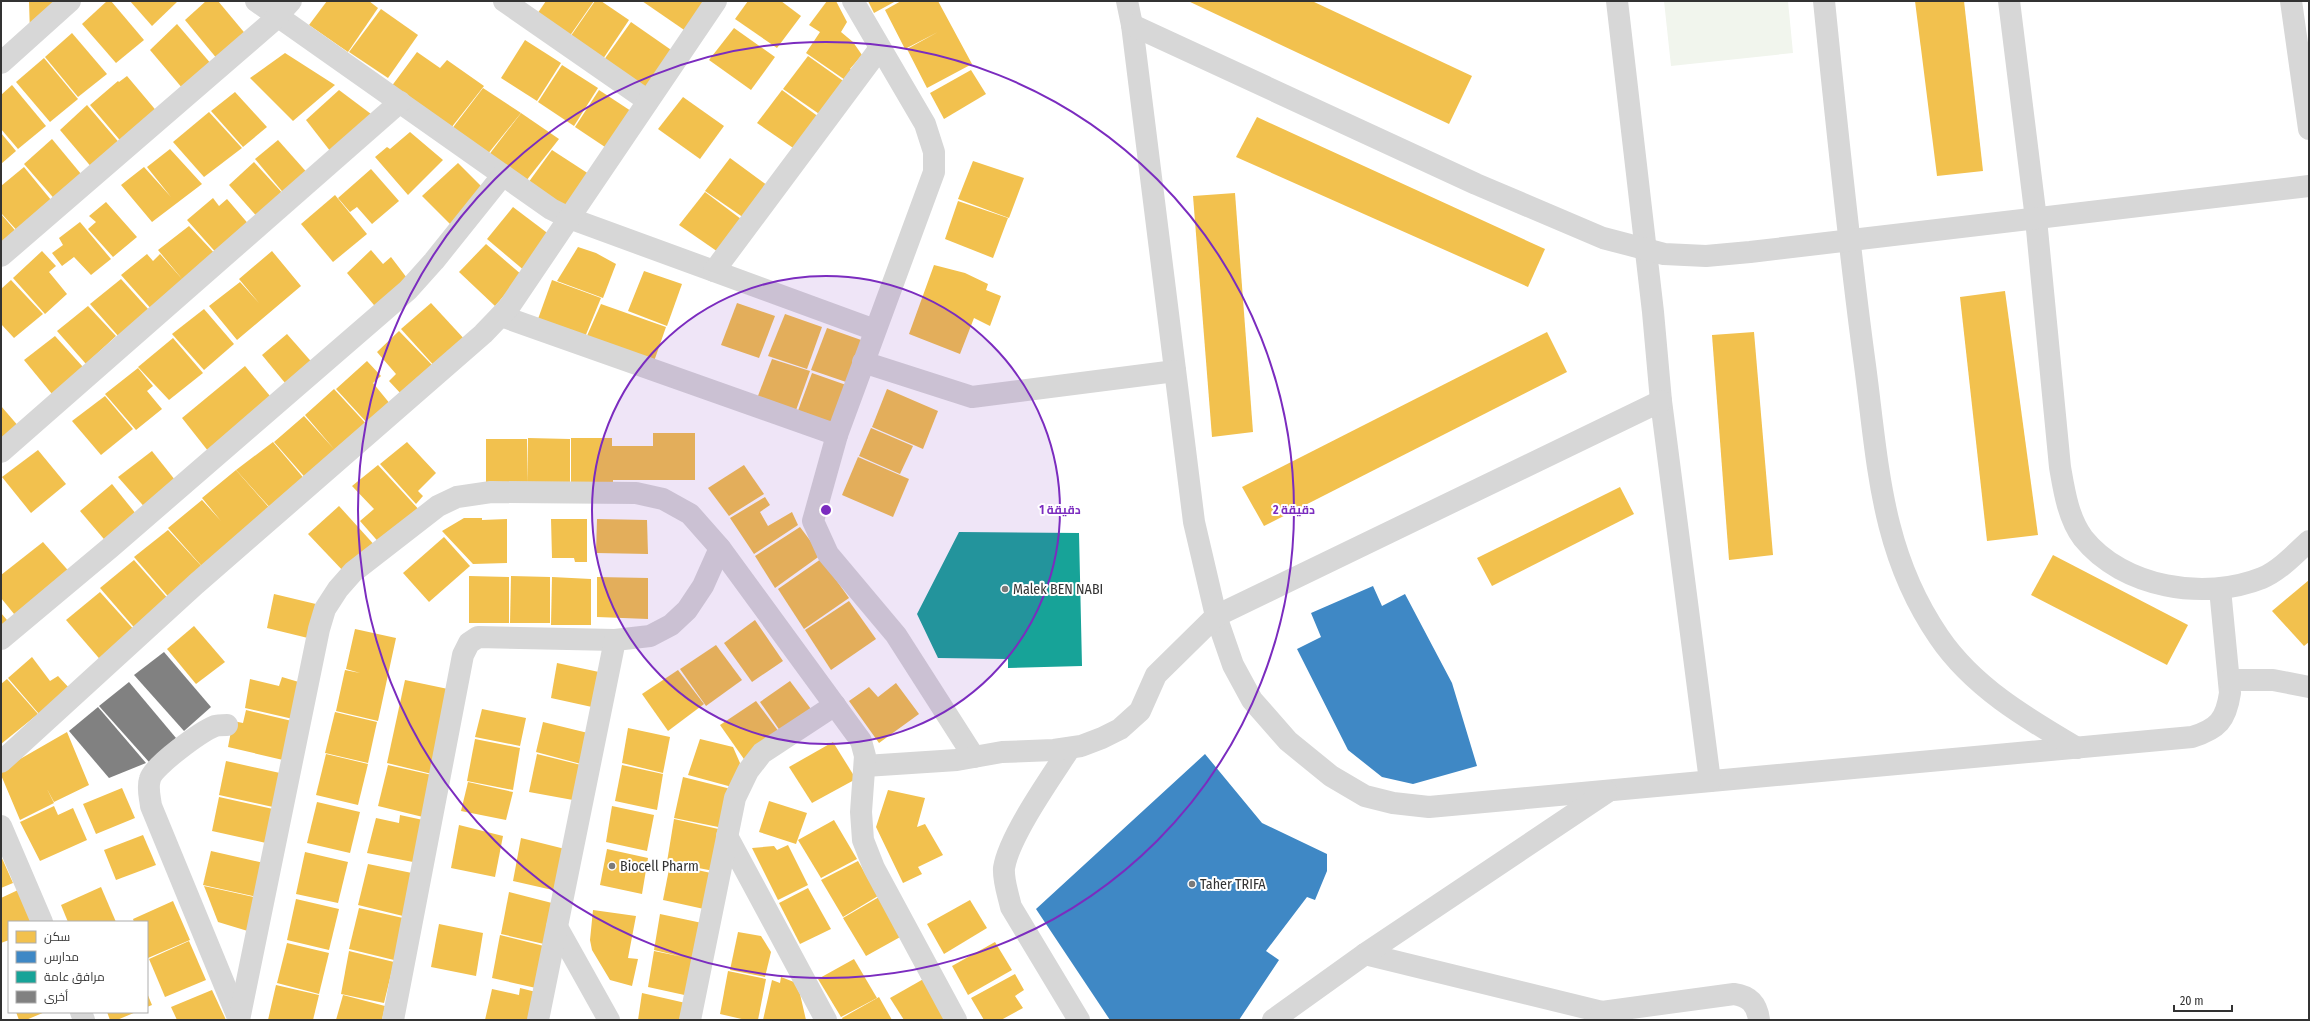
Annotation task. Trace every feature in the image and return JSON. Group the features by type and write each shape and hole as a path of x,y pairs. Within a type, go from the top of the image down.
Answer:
{"street":[{"path":"1,63 70,1"},
{"path":"256,1 284,8 400,102 551,209 569,218 875,330"},
{"path":"504,1 648,101"},
{"path":"1,762 196,584 483,334 501,316 509,307 716,1"},
{"path":"852,1 925,124 934,152 934,172 836,435 813,521 828,554 896,635 974,757"},
{"path":"1127,1 1132,25 1194,522 1216,616 1232,665 1252,700 1288,741 1330,776 1365,796 1393,803 1429,807 2192,737 2205,733 2214,728 2225,712 2230,693 2220,589"},
{"path":"1617,1 1646,251 1661,401 1710,781"},
{"path":"1824,1 1848,241 1884,509 1897,556 1915,599 1940,639 1969,672 2011,709 2077,748"},
{"path":"2009,1 2036,219 2060,467 2067,505 2083,537 2102,557 2139,577 2195,590 2232,588 2263,578 2288,560 2309,541"},
{"path":"2291,1 2309,129"},
{"path":"1,256 284,8"},
{"path":"1132,25 1483,187 1603,238 1646,251 1664,254 1706,256 1848,241 1929,230 2036,219 2309,186"},
{"path":"714,271 880,48"},
{"path":"1,452 400,102"},
{"path":"1,639 117,542 408,290 434,262 503,174"},
{"path":"501,316 836,435"},
{"path":"863,362 972,398 1175,370"},
{"path":"865,766 957,760 1070,748 1102,738 1120,729 1140,711 1156,675 1216,616 1661,401"},
{"path":"239,1020 319,629 326,609 338,589 353,572 438,506 457,497 491,492 636,493 663,499 690,514 720,548 861,741 866,756 861,812 863,840 874,868 956,1020"},
{"path":"393,1020 463,655 469,643 478,637 615,640 650,636 671,625 682,615 703,586 720,548"},
{"path":"538,1020 615,640"},
{"path":"2229,680 2273,680 2309,687"},
{"path":"690,1020 735,798 748,771 762,753 835,705"},
{"path":"227,725 216,726 204,732 158,767 150,777 149,790 151,806 239,1020"},
{"path":"1070,748 1022,824 1010,850 1004,868 1006,886 1011,907 1078,1020"},
{"path":"1273,1020 1366,954 1610,790"},
{"path":"1,826 42,921"},
{"path":"727,836 826,1020"},
{"path":"557,927 609,1020"},
{"path":"1366,954 1601,1016 1734,994 1744,996 1754,1003 1759,1020"}],"shaded area":[{"path":"1664,1 1788,1 1793,53 1671,66"}],"building: سكن":[{"path":"29,1 68,1 30,34"},
{"path":"107,1 111,1 144,40 116,63 82,24"},
{"path":"130,1 178,1 152,26"},
{"path":"206,1 218,1 248,37 218,60 185,20"},
{"path":"327,1 369,1 378,8 348,52 309,25"},
{"path":"546,1 594,1 567,40 535,17"},
{"path":"595,1 601,1 629,20 601,62 568,40"},
{"path":"642,1 713,1 690,34"},
{"path":"748,1 781,1 801,16 777,48 735,19"},
{"path":"827,1 836,1 847,22 841,32 853,42 862,55 850,69 855,71 848,82 806,53 820,32 809,25"},
{"path":"868,1 896,1 874,13"},
{"path":"901,1 938,1 972,64 927,88 907,49 938,32 905,49 885,10"},
{"path":"1188,1 1312,1 1472,76 1449,124"},
{"path":"1915,1 1964,1 1983,171 1937,176"},
{"path":"381,9 418,35 388,78 349,52"},
{"path":"631,22 677,54 648,96 601,64"},
{"path":"177,24 212,65 183,89 150,50"},
{"path":"734,28 775,57 751,90 709,60"},
{"path":"72,33 107,74 78,97 45,57"},
{"path":"525,40 561,63 537,101 501,78"},
{"path":"417,52 440,68 447,60 484,86 451,128 391,87"},
{"path":"285,53 335,85 293,121 250,78"},
{"path":"808,56 849,85 825,118 783,89"},
{"path":"44,58 78,99 50,122 16,82"},
{"path":"562,65 598,88 574,126 538,102"},
{"path":"971,70 986,94 944,119 930,93"},
{"path":"127,76 159,114 124,145 90,105 118,81 119,82"},
{"path":"12,85 46,126 18,149 1,129 1,95"},
{"path":"483,88 521,113 487,155 451,130"},
{"path":"339,90 375,117 334,156 306,120"},
{"path":"599,90 634,113 611,151 575,127"},
{"path":"782,90 823,120 799,152 757,123"},
{"path":"235,92 267,127 243,147 211,111"},
{"path":"683,97 724,126 700,159 658,129"},
{"path":"87,105 122,146 93,169 60,130"},
{"path":"209,112 242,148 204,177 173,142"},
{"path":"521,113 559,139 526,181 488,156"},
{"path":"1257,117 1545,249 1528,287 1236,157"},
{"path":"410,132 443,160 408,195 375,157 387,147 390,149"},
{"path":"1,133 16,151 1,164"},
{"path":"52,139 86,180 58,203 24,164"},
{"path":"278,140 310,176 286,196 255,159"},
{"path":"170,149 202,184 152,222 121,185 144,167 171,197 147,167"},
{"path":"552,150 592,176 568,212 528,183"},
{"path":"730,158 771,188 747,220 705,191"},
{"path":"973,161 1024,178 1009,218 958,199"},
{"path":"254,162 286,197 260,220 229,185"},
{"path":"458,163 485,190 451,225 422,196"},
{"path":"24,167 56,206 21,235 1,213 1,186"},
{"path":"371,169 399,201 372,224 357,207 350,212 338,198"},
{"path":"705,192 745,222 721,254 679,225"},
{"path":"1235,193 1253,432 1212,437 1193,196"},
{"path":"335,195 367,234 333,262 301,224"},
{"path":"213,198 219,206 227,199 251,227 219,256 187,220"},
{"path":"958,201 1008,218 993,258 945,239"},
{"path":"106,202 137,237 113,257 88,229 96,222 89,216"},
{"path":"513,207 550,235 526,272 487,239"},
{"path":"1,214 20,236 1,252"},
{"path":"80,222 111,259 91,275 74,257 62,266 52,253 63,245 59,238"},
{"path":"189,226 217,256 153,311 121,275 147,254 153,261 160,254 183,280 158,250"},
{"path":"486,244 522,275 495,306 459,272"},
{"path":"578,247 596,253 616,264 603,298 557,281"},
{"path":"371,250 383,264 391,257 410,282 379,311 347,273"},
{"path":"42,251 56,266 49,272 67,294 45,314 13,278"},
{"path":"272,251 301,286 237,340 209,306 240,282 259,303 239,279"},
{"path":"934,265 965,273 988,284 986,290 1001,296 990,326 974,318 960,354 909,334"},
{"path":"644,271 682,284 667,326 628,311"},
{"path":"121,279 149,310 119,337 90,304"},
{"path":"11,280 43,314 14,338 1,324 1,289"},
{"path":"552,280 601,298 585,337 538,319"},
{"path":"2005,291 2038,535 1987,541 1960,297"},
{"path":"431,303 467,342 437,369 401,329"},
{"path":"737,303 775,316 759,358 721,345"},
{"path":"601,304 666,327 652,367 586,338"},
{"path":"88,306 116,336 86,364 57,331"},
{"path":"204,309 234,344 204,370 172,334"},
{"path":"785,314 822,327 807,369 768,356"},
{"path":"827,328 864,341 849,383 811,370"},
{"path":"399,331 433,366 403,396 389,381 396,374 377,352"},
{"path":"1547,332 1567,372 1264,526 1242,487"},
{"path":"1754,332 1773,555 1729,560 1712,335"},
{"path":"287,334 316,367 290,389 262,355"},
{"path":"55,336 83,367 52,394 24,360"},
{"path":"173,338 203,373 169,400 138,367"},
{"path":"772,359 810,371 795,413 756,401"},
{"path":"367,361 381,376 373,383 391,405 369,425 336,389"},
{"path":"245,366 275,402 212,456 182,418"},
{"path":"138,368 153,386 147,391 162,409 136,430 105,394"},
{"path":"812,373 849,386 834,428 796,416"},
{"path":"334,389 370,428 309,482 274,442 304,416 334,449 305,415"},
{"path":"887,389 938,411 923,449 872,427"},
{"path":"105,396 133,429 101,455 72,421"},
{"path":"1,406 20,428 1,445"},
{"path":"871,428 913,446 900,474 859,456"},
{"path":"653,433 695,433 695,480 613,480 613,483 571,484 571,438 612,438 612,446 653,446"},
{"path":"528,438 570,439 570,484 528,484"},
{"path":"486,439 527,439 528,484 486,485"},
{"path":"273,442 307,482 273,511 236,470"},
{"path":"407,442 436,473 418,491 423,496 416,504 380,464"},
{"path":"38,450 66,484 31,513 2,477"},
{"path":"152,451 179,485 148,511 118,477"},
{"path":"858,457 909,479 893,517 842,495"},
{"path":"378,465 422,513 382,546 360,521 374,509 352,486"},
{"path":"744,465 764,494 729,516 708,488"},
{"path":"236,470 273,512 206,571 168,528 202,500 221,521 202,498"},
{"path":"112,484 140,519 109,545 80,511"},
{"path":"1620,487 1634,514 1492,586 1477,558"},
{"path":"765,497 770,505 760,512 768,526 792,512 798,525 754,554 730,518"},
{"path":"339,506 378,549 346,574 308,534"},
{"path":"464,518 482,518 482,520 507,519 507,563 473,564 442,531"},
{"path":"551,519 587,519 587,562 575,562 574,558 552,558"},
{"path":"597,519 647,520 648,554 596,553"},
{"path":"800,527 821,555 775,588 755,556"},
{"path":"168,530 206,571 172,601 134,557"},
{"path":"444,537 470,566 429,602 403,573"},
{"path":"43,542 73,576 19,620 1,598 1,575"},
{"path":"2053,555 2188,625 2167,665 2031,595"},
{"path":"821,559 849,598 804,629 778,589"},
{"path":"134,560 171,602 138,632 100,588"},
{"path":"469,576 509,577 509,623 469,623"},
{"path":"511,576 550,577 550,623 510,623"},
{"path":"552,577 591,579 591,625 551,625"},
{"path":"597,577 648,578 648,619 597,617"},
{"path":"2309,580 2309,642 2304,646 2272,611"},
{"path":"100,592 137,633 104,664 66,620"},
{"path":"274,594 320,605 312,639 267,628"},
{"path":"849,601 876,639 831,670 805,630"},
{"path":"1,613 13,627 1,637"},
{"path":"755,620 783,661 752,682 724,643"},
{"path":"194,626 225,662 196,684 167,649"},
{"path":"355,629 396,638 378,721 336,711 345,670 360,673 346,669"},
{"path":"716,645 742,680 706,706 680,669"},
{"path":"32,657 50,681 58,676 71,690 39,714 8,678"},
{"path":"557,663 599,672 592,707 551,698"},
{"path":"678,670 704,704 668,731 642,694"},
{"path":"282,677 302,683 293,719 245,708 250,679 279,686"},
{"path":"7,679 38,714 1,744 1,684"},
{"path":"405,680 448,689 432,774 387,763"},
{"path":"790,681 814,713 783,735 760,702"},
{"path":"896,683 919,714 879,743 849,701 869,687 878,697"},
{"path":"756,701 782,736 746,762 720,725"},
{"path":"482,709 526,718 520,746 475,737"},
{"path":"246,710 292,721 283,760 228,747 233,721 243,723"},
{"path":"335,712 377,722 368,763 325,753"},
{"path":"543,722 588,733 581,764 536,752"},
{"path":"628,728 670,737 663,773 622,763"},
{"path":"67,732 89,785 54,802 47,789 54,803 20,820 1,775 1,770"},
{"path":"475,739 520,748 513,790 467,781"},
{"path":"700,739 733,747 740,763 732,787 688,775"},
{"path":"833,742 856,779 812,803 789,767"},
{"path":"326,754 368,764 358,805 316,795"},
{"path":"537,754 581,765 573,800 529,792"},
{"path":"226,761 280,773 273,807 219,795"},
{"path":"388,765 432,775 423,817 378,806"},
{"path":"622,765 663,774 657,810 615,801"},
{"path":"683,777 731,789 723,828 674,818"},
{"path":"468,782 513,792 506,820 461,811"},
{"path":"122,788 135,818 96,834 83,804"},
{"path":"888,790 925,798 917,827 925,824 943,855 918,867 922,874 903,883 876,827"},
{"path":"219,797 273,809 266,843 212,831"},
{"path":"769,801 807,813 796,844 759,832"},
{"path":"317,802 360,812 350,853 307,843"},
{"path":"54,806 58,815 73,808 87,840 40,861 20,822"},
{"path":"612,806 654,815 647,851 606,842"},
{"path":"400,815 423,820 413,862 367,853 376,818 399,823"},
{"path":"674,819 723,830 714,871 667,862"},
{"path":"834,820 857,859 821,878 798,840"},
{"path":"459,825 503,836 495,877 451,868"},
{"path":"143,835 156,865 116,880 104,850"},
{"path":"521,838 565,849 557,891 513,881"},
{"path":"788,845 808,885 778,900 752,848 774,846 777,850"},
{"path":"607,849 648,858 642,894 600,885"},
{"path":"211,851 264,863 257,897 203,885"},
{"path":"305,852 348,862 338,903 296,894"},
{"path":"1,856 13,883 1,888"},
{"path":"858,861 878,896 843,917 821,880"},
{"path":"368,864 412,873 403,916 358,905"},
{"path":"670,864 711,873 704,909 663,900"},
{"path":"204,886 258,898 251,932 218,922"},
{"path":"101,887 116,921 68,921 61,905"},
{"path":"808,888 831,929 800,944 779,903"},
{"path":"18,890 32,921 8,921 8,940 1,943 1,898"},
{"path":"509,892 552,903 544,944 501,934"},
{"path":"879,897 902,936 866,956 843,918"},
{"path":"296,899 339,909 329,950 287,940"},
{"path":"970,900 987,928 944,954 927,924"},
{"path":"173,901 190,940 148,958 148,921 134,921 133,919"},
{"path":"359,908 403,918 394,960 349,949"},
{"path":"593,910 636,916 628,958 638,959 632,986 610,980 592,950 590,940"},
{"path":"660,914 702,923 689,996 648,987 654,951 683,957 654,950"},
{"path":"439,924 483,933 476,976 431,967"},
{"path":"738,932 761,936 771,952 765,977 730,970"},
{"path":"500,935 544,946 536,988 492,978"},
{"path":"189,941 206,980 165,997 149,959"},
{"path":"995,942 1012,970 968,995 952,966"},
{"path":"287,943 329,953 319,994 277,983"},
{"path":"349,951 394,962 384,1003 341,994"},
{"path":"854,959 877,998 841,1017 818,979"},
{"path":"728,971 766,979 758,1020 746,1020 720,1014"},
{"path":"1015,974 1024,990 1015,996 1023,1008 1001,1020 984,1020 971,998"},
{"path":"781,977 794,982 800,994 806,1020 763,1020 772,980 780,983"},
{"path":"927,977 950,1017 943,1020 904,1020 890,998"},
{"path":"276,985 319,995 313,1020 268,1020"},
{"path":"520,988 536,992 531,1020 485,1020 492,989 519,995"},
{"path":"212,990 226,1020 177,1020 171,1007"},
{"path":"642,993 690,1004 686,1020 638,1020"},
{"path":"148,995 152,1005 148,1007"},
{"path":"343,995 385,1006 382,1020 336,1020"},
{"path":"879,997 892,1020 843,1020 842,1018"},
{"path":"16,1013 43,1013 26,1020 19,1020"},
{"path":"107,1013 134,1013 117,1020 110,1020"}],"building: مدارس":[{"path":"1373,586 1382,606 1405,594 1452,683 1477,766 1413,784 1382,777 1348,750 1297,649 1321,637 1311,613"},
{"name":"Taher TRIFA","path":"1205,754 1262,823 1327,854 1327,871 1315,900 1307,897 1266,951 1279,960 1239,1020 1110,1020 1036,909"}],"building: مرافق عامة":[{"name":"Malek BEN NABI","path":"959,532 1079,533 1082,666 1008,668 1008,659 938,658 917,614"}],"building: أخرى":[{"path":"164,652 211,707 184,731 134,675"},
{"path":"129,682 176,738 149,762 99,706"},
{"path":"98,707 146,763 109,778 69,731"}],"place":[{"name":"Malek BEN NABI","path":"1005,589"},
{"name":"Biocell Pharm","path":"612,866"},
{"name":"Taher TRIFA","path":"1192,884"}]}
